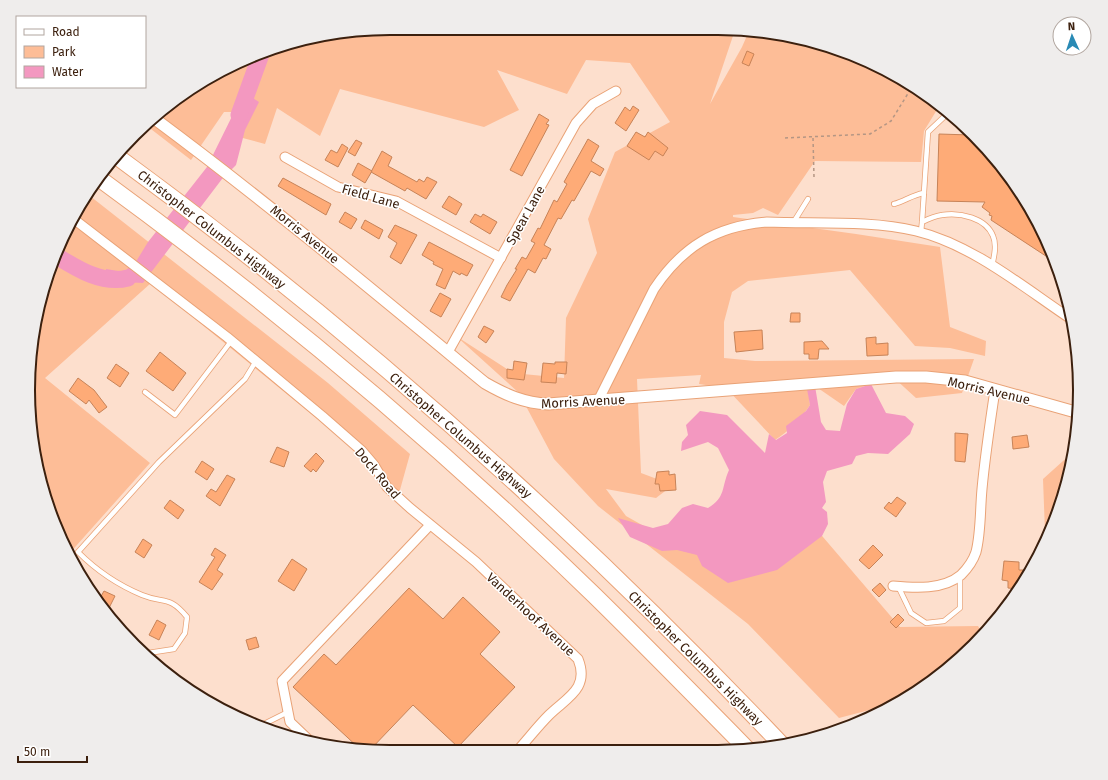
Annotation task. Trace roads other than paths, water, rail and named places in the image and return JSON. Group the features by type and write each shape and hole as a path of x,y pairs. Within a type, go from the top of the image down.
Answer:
{"highway":[{"name":"Christopher Columbus Highway","path":"121,159 216,231 373,357 527,493 708,667 777,740"},
{"name":"Christopher Columbus Highway","path":"103,181 288,324 455,466 594,595 742,744"}],"street":[{"name":"Spear Lane","path":"448,352 576,123 593,104 616,91"},
{"name":"Morris Avenue","path":"158,121 231,175 360,279 485,383 506,395 522,401 548,404 598,401 896,377 948,379 1072,411"},
{"name":"Field Lane","path":"285,157 338,187 396,201 501,258"},
{"name":"Dock Road","path":"78,222 232,340 362,451 374,465 387,487 430,525"},
{"path":"598,401 654,289 675,262 702,240 733,227 767,222 792,224 874,225 921,232 952,244 992,266 1065,315"},
{"path":"896,586 937,585 954,580 972,562 978,541 985,458 995,390"},
{"path":"303,734 290,722 282,681 430,525"},
{"name":"Vanderhoof Avenue","path":"430,525 476,562 578,659 580,663 580,680 573,695 550,714 522,745"}],"lane":[{"path":"921,232 928,132 944,117"},
{"path":"894,204 905,201 912,195 924,193"},
{"path":"792,224 808,200"},
{"path":"922,222 942,215 957,215 970,216 986,226 994,236 995,250 992,266"},
{"path":"145,392 174,415 232,340"},
{"path":"151,653 174,649 185,632 187,617 174,602 143,595 94,568 78,552 159,462 244,379 256,361"},
{"path":"896,586 912,613 926,624 944,621 960,608 960,575"},
{"path":"267,723 288,712"}],"water":[{"path":"244,92 259,102 245,130 236,165 222,179 143,283 105,281 106,269 124,272 137,260 148,242 207,167"},
{"path":"871,384 886,413 905,416 914,424 910,434 888,454 868,453 856,456 852,464 827,471 823,482 826,502 822,508 827,512 828,524 822,536 777,570 728,583 702,566 697,555 677,550 662,551 630,537 618,518 653,528 668,524 682,508 693,504 708,508 718,500 729,470 718,448 708,442 681,451 682,442 688,435 686,425 700,411 727,415 765,453 769,434 776,440 787,433 786,426 806,411 810,405 807,389 815,386 821,422 826,430 840,431 847,404 856,389"}],"waterway":[{"path":"239,115 259,60"},
{"path":"60,258 80,270 99,277 118,280 128,278"}]}
